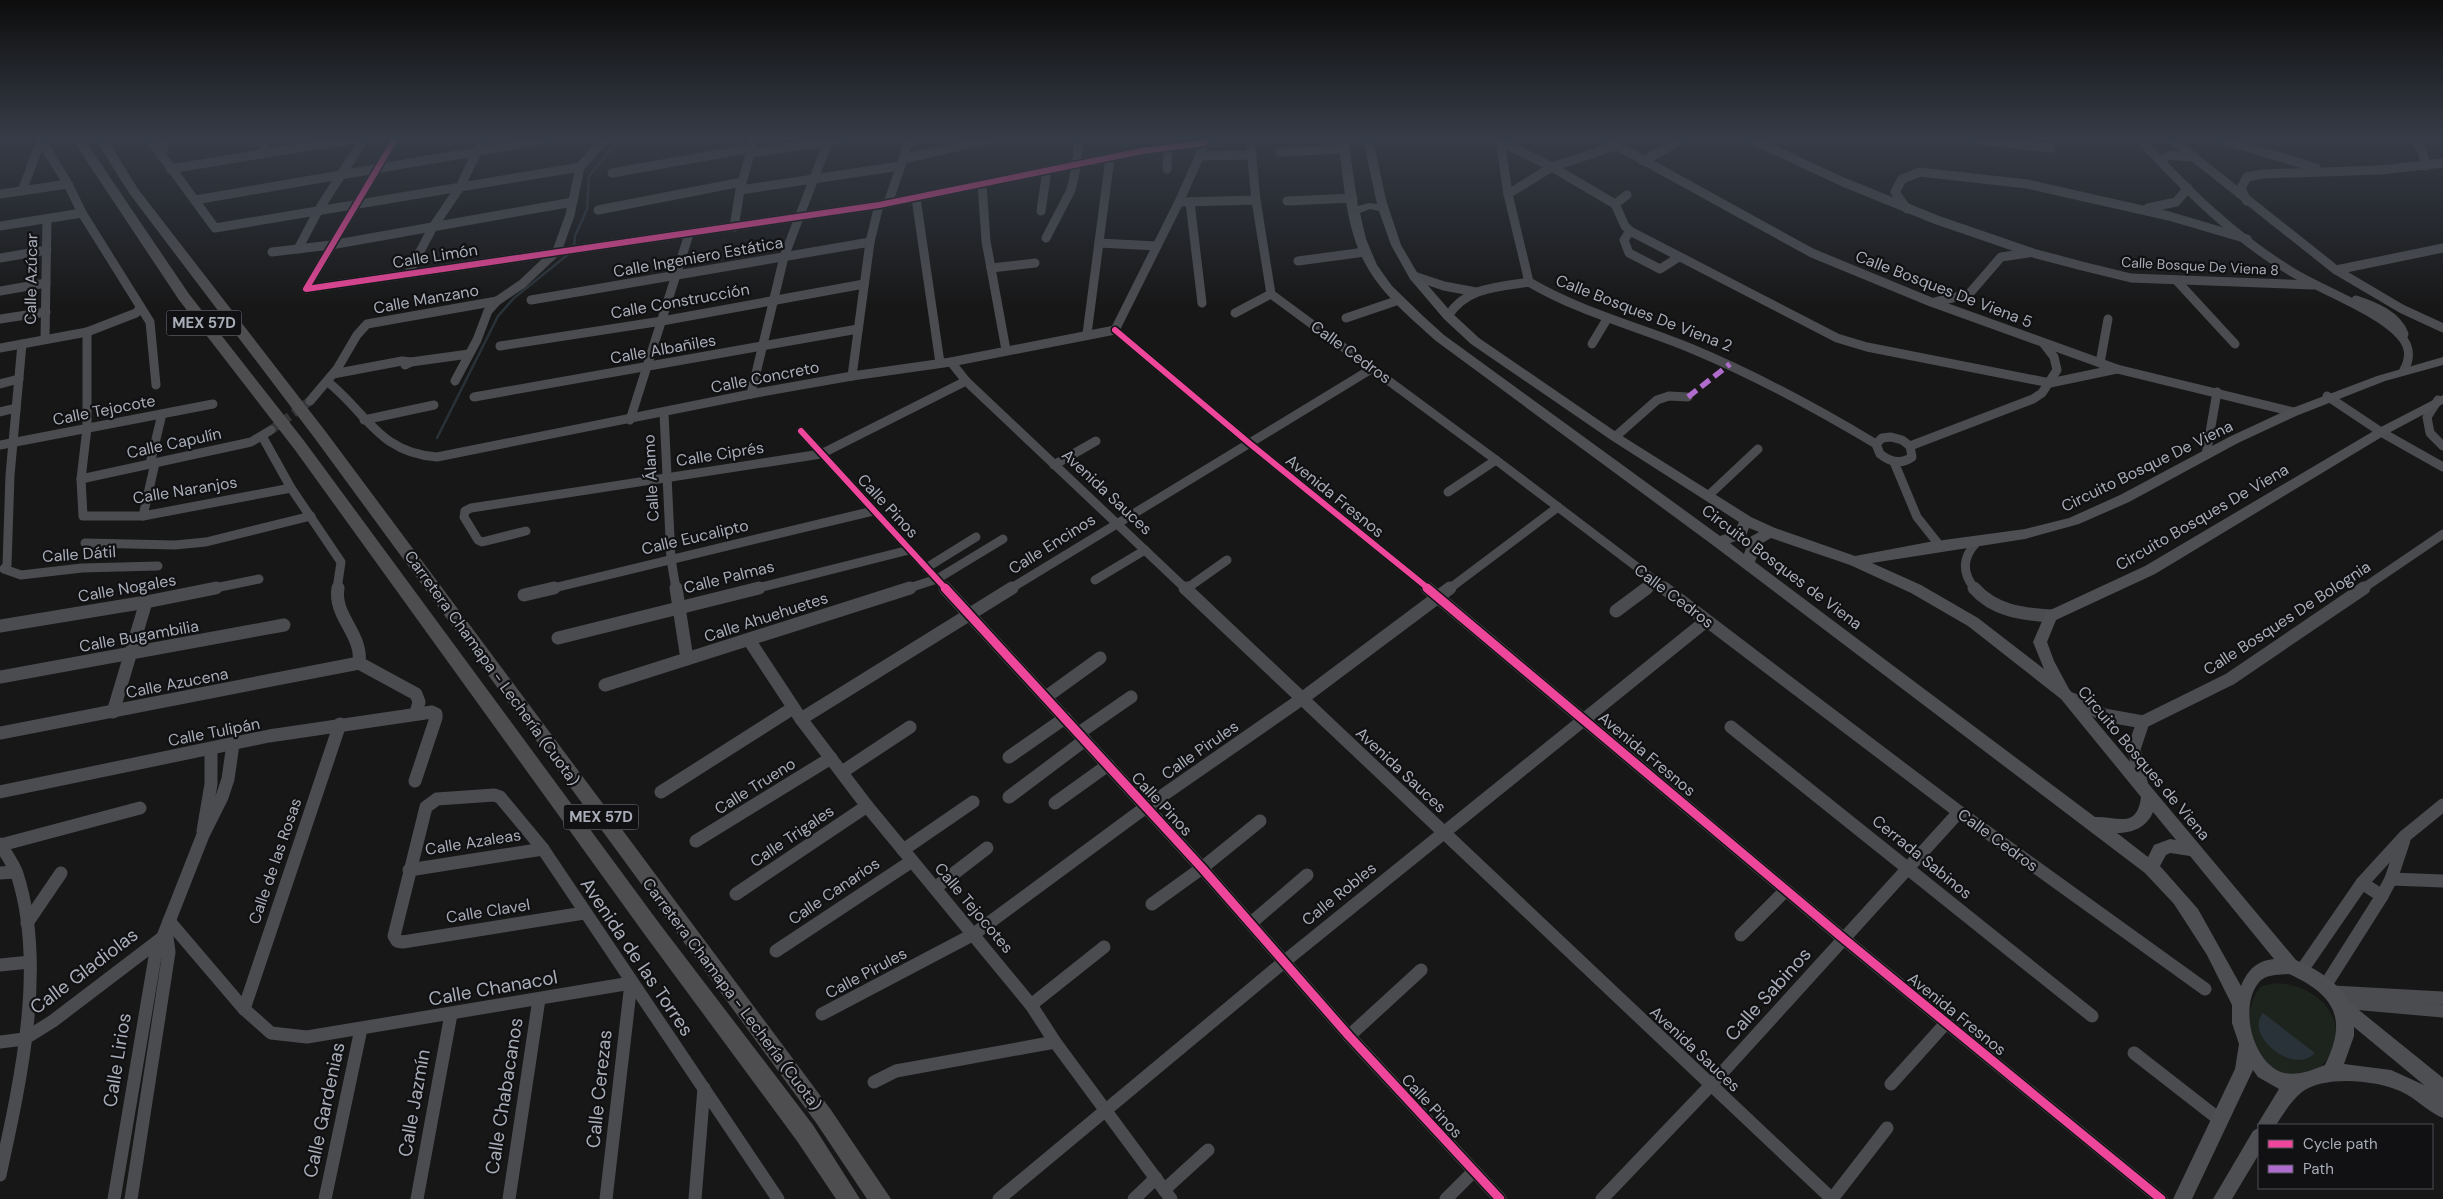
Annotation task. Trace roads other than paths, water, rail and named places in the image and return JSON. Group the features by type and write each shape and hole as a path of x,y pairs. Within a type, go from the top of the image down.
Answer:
{"highway":[{"name":"Carretera Chamapa - Lechería (Cuota)","path":"116,195 184,297 300,446 652,929 805,1133 849,1199"},
{"name":"Carretera Chamapa - Lechería (Cuota)","path":"137,195 321,436 824,1117 880,1199"}],"main road":[{"name":"Circuito Bosques de Viena","path":"1353,195 1365,252 1379,276 1398,300 1440,338 1748,564 2152,868 2176,892 2194,916 2241,1004"},
{"name":"Circuito Bosques de Viena","path":"1380,195 1396,245 1414,276 1448,316 1476,341 1615,437 1746,520 1770,532 1855,561 1947,605 1973,622 2066,695 2194,850 2296,968"},
{"path":"1354,203 1369,206 1382,204"},
{"name":"Circuito Bosque De Viena","path":"1855,561 2041,531 2076,520 2140,491 2206,455 2327,396 2404,370 2443,361"},
{"name":"Circuito Bosques De Viena","path":"2066,695 2047,662 2040,642 2050,616 2150,570 2381,432 2441,400"},
{"path":"1718,542 1740,534 1746,520"},
{"path":"1748,564 1755,541 1770,532"},
{"path":"2091,821 2107,826 2122,827 2135,823 2144,816 2149,807 2145,791"},
{"path":"2152,868 2160,850 2170,846 2194,850"},
{"path":"2299,1083 2280,1081 2264,1070 2252,1057 2247,1044 2241,1023 2241,1004 2254,976 2266,968 2296,968 2336,997 2443,1090"},
{"path":"2331,1072 2340,1056 2347,1035 2336,997"},
{"path":"2182,1199 2244,1070 2247,1044"},
{"path":"2267,1124 2285,1095 2299,1083 2331,1072 2377,1074 2398,1080 2443,1109"},
{"path":"2222,1199 2258,1139"}],"street":[{"path":"73,195 82,213 150,322 156,385"},
{"path":"191,195 215,228 414,195"},
{"path":"195,200 223,195"},
{"path":"298,249 328,195"},
{"path":"331,245 361,195"},
{"path":"408,274 434,227 455,195"},
{"path":"455,381 488,311 497,301 522,284 557,251 574,195"},
{"path":"598,210 688,195"},
{"path":"734,227 739,195"},
{"path":"751,394 784,257 806,195"},
{"path":"852,376 870,242 888,195"},
{"name":"Calle Limón","path":"331,245 306,290 569,249 689,234 884,204 930,195"},
{"path":"983,195 986,241 1006,350"},
{"path":"1041,211 1043,195"},
{"path":"1046,238 1049,228 1066,202 1068,195"},
{"path":"1088,334 1105,195"},
{"path":"1115,330 1182,195"},
{"path":"1236,313 1271,294 1256,195"},
{"path":"1448,316 1456,303 1476,292 1529,282 1508,195"},
{"path":"1600,195 1615,204 1625,226 1630,231 1837,338 1867,347 2050,383 2117,369"},
{"path":"1615,204 1627,195"},
{"name":"Calle Bosques De Viena 5","path":"1705,195 1783,238 1931,302 1979,318 2044,344 2117,369 2294,412"},
{"name":"Calle Bosque De Viena 8","path":"1873,195 1908,210 1992,240 2131,278 2313,285"},
{"path":"1897,195 1908,210"},
{"path":"2077,195 2141,209 2222,230 2247,239"},
{"path":"2141,209 2173,205 2185,195"},
{"path":"2196,195 2278,263 2313,285 2388,325 2404,338"},
{"path":"2238,195 2336,270 2425,321 2443,328"},
{"path":"2244,195 2247,202"},
{"path":"916,198 946,362"},
{"path":"1179,202 1256,200"},
{"path":"1287,201 1354,203"},
{"path":"272,252 331,245 572,202"},
{"path":"1190,202 1202,303"},
{"path":"0,226 82,213"},
{"name":"Calle Azúcar","path":"45,339 47,219"},
{"path":"1630,231 1624,240 1628,253 1657,268 1663,268 1678,257"},
{"path":"630,420 689,234"},
{"path":"1992,240 2001,256"},
{"name":"Calle Ingeniero Estática","path":"531,300 870,242"},
{"path":"1099,244 1157,246"},
{"path":"2336,270 2443,248"},
{"path":"0,258 46,250"},
{"path":"1298,261 1365,252"},
{"path":"1970,301 2001,256 2034,252"},
{"path":"991,268 1035,263"},
{"path":"2269,283 2281,271 2278,263"},
{"path":"1414,276 1436,284 1476,292"},
{"path":"2176,280 2235,344"},
{"name":"Calle Bosques De Viena 2","path":"1529,282 1566,304 1669,339 1730,364 1800,399 1876,444"},
{"path":"0,291 46,283"},
{"name":"Calle Construcción","path":"500,346 662,321 864,284"},
{"name":"Calle Cedros","path":"1271,294 1558,506 1654,582 1959,812 2204,988"},
{"path":"2339,298 2357,300 2379,309 2402,327"},
{"path":"2386,299 2392,307 2413,319 2425,321"},
{"path":"1346,318 1398,300"},
{"name":"Calle Manzano","path":"310,401 347,355 357,333 367,324 497,301"},
{"path":"1931,302 1970,301"},
{"path":"1970,301 1979,318"},
{"path":"2379,309 2388,310 2392,307"},
{"path":"0,348 87,332 119,321 136,313 140,308"},
{"path":"0,319 46,312"},
{"path":"1592,344 1607,319"},
{"path":"2100,363 2108,319"},
{"path":"2404,370 2410,360 2402,327 2404,321 2413,319"},
{"name":"Calle Albañiles","path":"474,397 647,368 858,329"},
{"name":"Calle Concreto","path":"364,420 397,446 420,457 437,457 664,414 751,394 946,362 1115,330"},
{"name":"Avenida Fresnos","path":"1115,330 1584,719 1844,939 2161,1199"},
{"path":"81,479 87,428 87,332"},
{"path":"2,570 7,565 5,476 13,442 22,344"},
{"path":"1910,446 2033,399 2050,383 2058,370 2057,363 2044,344"},
{"path":"434,405 364,420 336,388 330,378 395,364 406,365 411,362 469,354"},
{"name":"Avenida Sauces","path":"946,362 1710,1086 1832,1199"},
{"name":"Calle Encinos","path":"661,792 970,614 1116,523 1373,368"},
{"path":"0,384 19,379"},
{"name":"Calle Ciprés","path":"526,531 482,542 478,540 464,517 465,511 471,508 822,454 966,381"},
{"path":"2206,455 2216,392"},
{"path":"1615,437 1657,400 1669,396 1688,397"},
{"path":"2327,396 2381,432 2443,467"},
{"path":"2441,400 2427,417 2430,433 2443,446"},
{"name":"Calle Tejocote","path":"0,445 214,404"},
{"path":"0,412 16,408"},
{"path":"142,516 162,414"},
{"name":"Calle Álamo","path":"664,414 671,559 687,659"},
{"name":"Calle Pinos","path":"801,431 1082,736 1285,961 1349,1036 1500,1199"},
{"name":"Calle Capulín","path":"81,479 251,442 267,433 291,488"},
{"path":"1891,437 1902,440 1910,446 1912,457 1902,462 1894,462 1880,454 1876,444 1882,438 1891,437"},
{"path":"1054,465 1096,441"},
{"path":"1709,495 1758,449"},
{"path":"1448,492 1496,460"},
{"path":"1894,462 1917,517 1940,546"},
{"name":"Calle Naranjos","path":"81,479 83,516 142,516 291,488"},
{"path":"291,488 341,562 342,570 337,603 362,650 359,663 416,694 419,702 416,713"},
{"name":"Calle Pirules","path":"822,1014 974,934 1146,807 1302,698 1439,598 1558,506"},
{"name":"Calle Eucalipto","path":"524,595 873,511"},
{"path":"86,543 175,545 206,542 311,516"},
{"name":"Calle Bosques De Bolognia","path":"2143,722 2230,679 2443,534"},
{"path":"926,568 976,537"},
{"name":"Calle Ahuehuetes","path":"605,685 937,579 1003,539"},
{"path":"1976,543 1965,556 1964,572 1972,586 1984,598 1997,606 2025,614 2050,616"},
{"name":"Calle Palmas","path":"558,638 679,606 909,550"},
{"path":"1096,580 1145,550"},
{"path":"1186,589 1227,560"},
{"name":"Calle Dátil","path":"2,570 21,575 82,568 158,566"},
{"name":"Calle Nogales","path":"0,626 146,602 259,579"},
{"path":"1616,611 1654,582"},
{"path":"113,712 146,602"},
{"name":"Calle Robles","path":"998,1199 1285,961 1706,621"},
{"name":"Calle Bugambilia","path":"0,677 284,625"},
{"name":"Calle Tejocotes","path":"749,640 797,714 867,806 1031,1005 1055,1042 1164,1189"},
{"path":"1046,697 1100,658"},
{"name":"Calle Azucena","path":"0,733 359,663"},
{"path":"2066,695 2084,707 2104,715 2143,722 2134,749 2145,791"},
{"path":"1008,797 1131,697"},
{"name":"Calle Tulipán","path":"0,792 340,724 432,712 436,714 415,781"},
{"path":"1010,757 1065,718"},
{"name":"Calle de las Rosas","path":"244,1009 340,724"},
{"name":"Cerrada Sabinos","path":"1731,726 2092,1016"},
{"path":"842,772 910,727"},
{"name":"Calle Lirios","path":"114,1199 155,957 203,835 222,796 228,779 233,744"},
{"name":"Calle Lirios","path":"203,835 211,784 211,749"},
{"name":"Calle Trueno","path":"696,841 831,758"},
{"path":"1055,803 1108,765"},
{"name":"Avenida de las Torres","path":"409,870 426,807 431,802 437,799 500,797 543,849 584,913 778,1199"},
{"name":"Calle Canarios","path":"776,951 908,856 973,802"},
{"path":"2296,968 2362,883 2405,836 2443,804"},
{"name":"Calle Trigales","path":"736,894 867,806"},
{"path":"0,1174 6,1126 24,1039 30,962 28,923 16,872 0,844 140,808"},
{"name":"Calle Sabinos","path":"1602,1199 1710,1086 1959,812"},
{"path":"1152,904 1202,868 1260,820"},
{"path":"2336,997 2391,879 2405,836"},
{"path":"934,888 987,848"},
{"name":"Calle Azaleas","path":"409,870 543,849"},
{"name":"Calle Clavel","path":"409,870 394,936 397,941 404,942 584,913"},
{"path":"0,873 16,872"},
{"path":"28,923 61,872"},
{"path":"1251,923 1307,875"},
{"path":"2391,879 2443,882"},
{"path":"2362,883 2382,896"},
{"path":"1740,935 1786,890"},
{"path":"166,931 244,1009 271,1033 306,1037 362,1029"},
{"name":"Calle Lirios","path":"131,1199 169,952 166,931"},
{"name":"Calle Gladiolas","path":"24,1039 53,1021 166,931"},
{"path":"1031,1005 1104,947"},
{"path":"0,965 30,962"},
{"path":"1349,1036 1421,970"},
{"name":"Calle Chanacol","path":"362,1029 631,983"},
{"name":"Calle Cerezas","path":"606,1199 631,983"},
{"path":"2336,997 2443,998"},
{"path":"2336,997 2443,1012"},
{"name":"Calle Chabacanos","path":"509,1199 539,999"},
{"name":"Calle Jazmín","path":"417,1199 451,1014"},
{"path":"1892,1084 1946,1023"},
{"name":"Calle Gardenias","path":"325,1199 362,1029"},
{"path":"0,1042 24,1039"},
{"path":"874,1082 896,1071 1055,1042"},
{"path":"2134,1053 2220,1120"},
{"path":"695,1199 704,1088"},
{"path":"1832,1199 1887,1128"},
{"path":"1134,1199 1164,1189 1208,1150"},
{"path":"1446,1199 1474,1171"}],"waterway":[{"path":"574,247 575,236 587,209 588,195"},
{"path":"437,438 498,316 514,298 571,252"}],"tunnel":[{"path":"271,430 310,401"}]}
